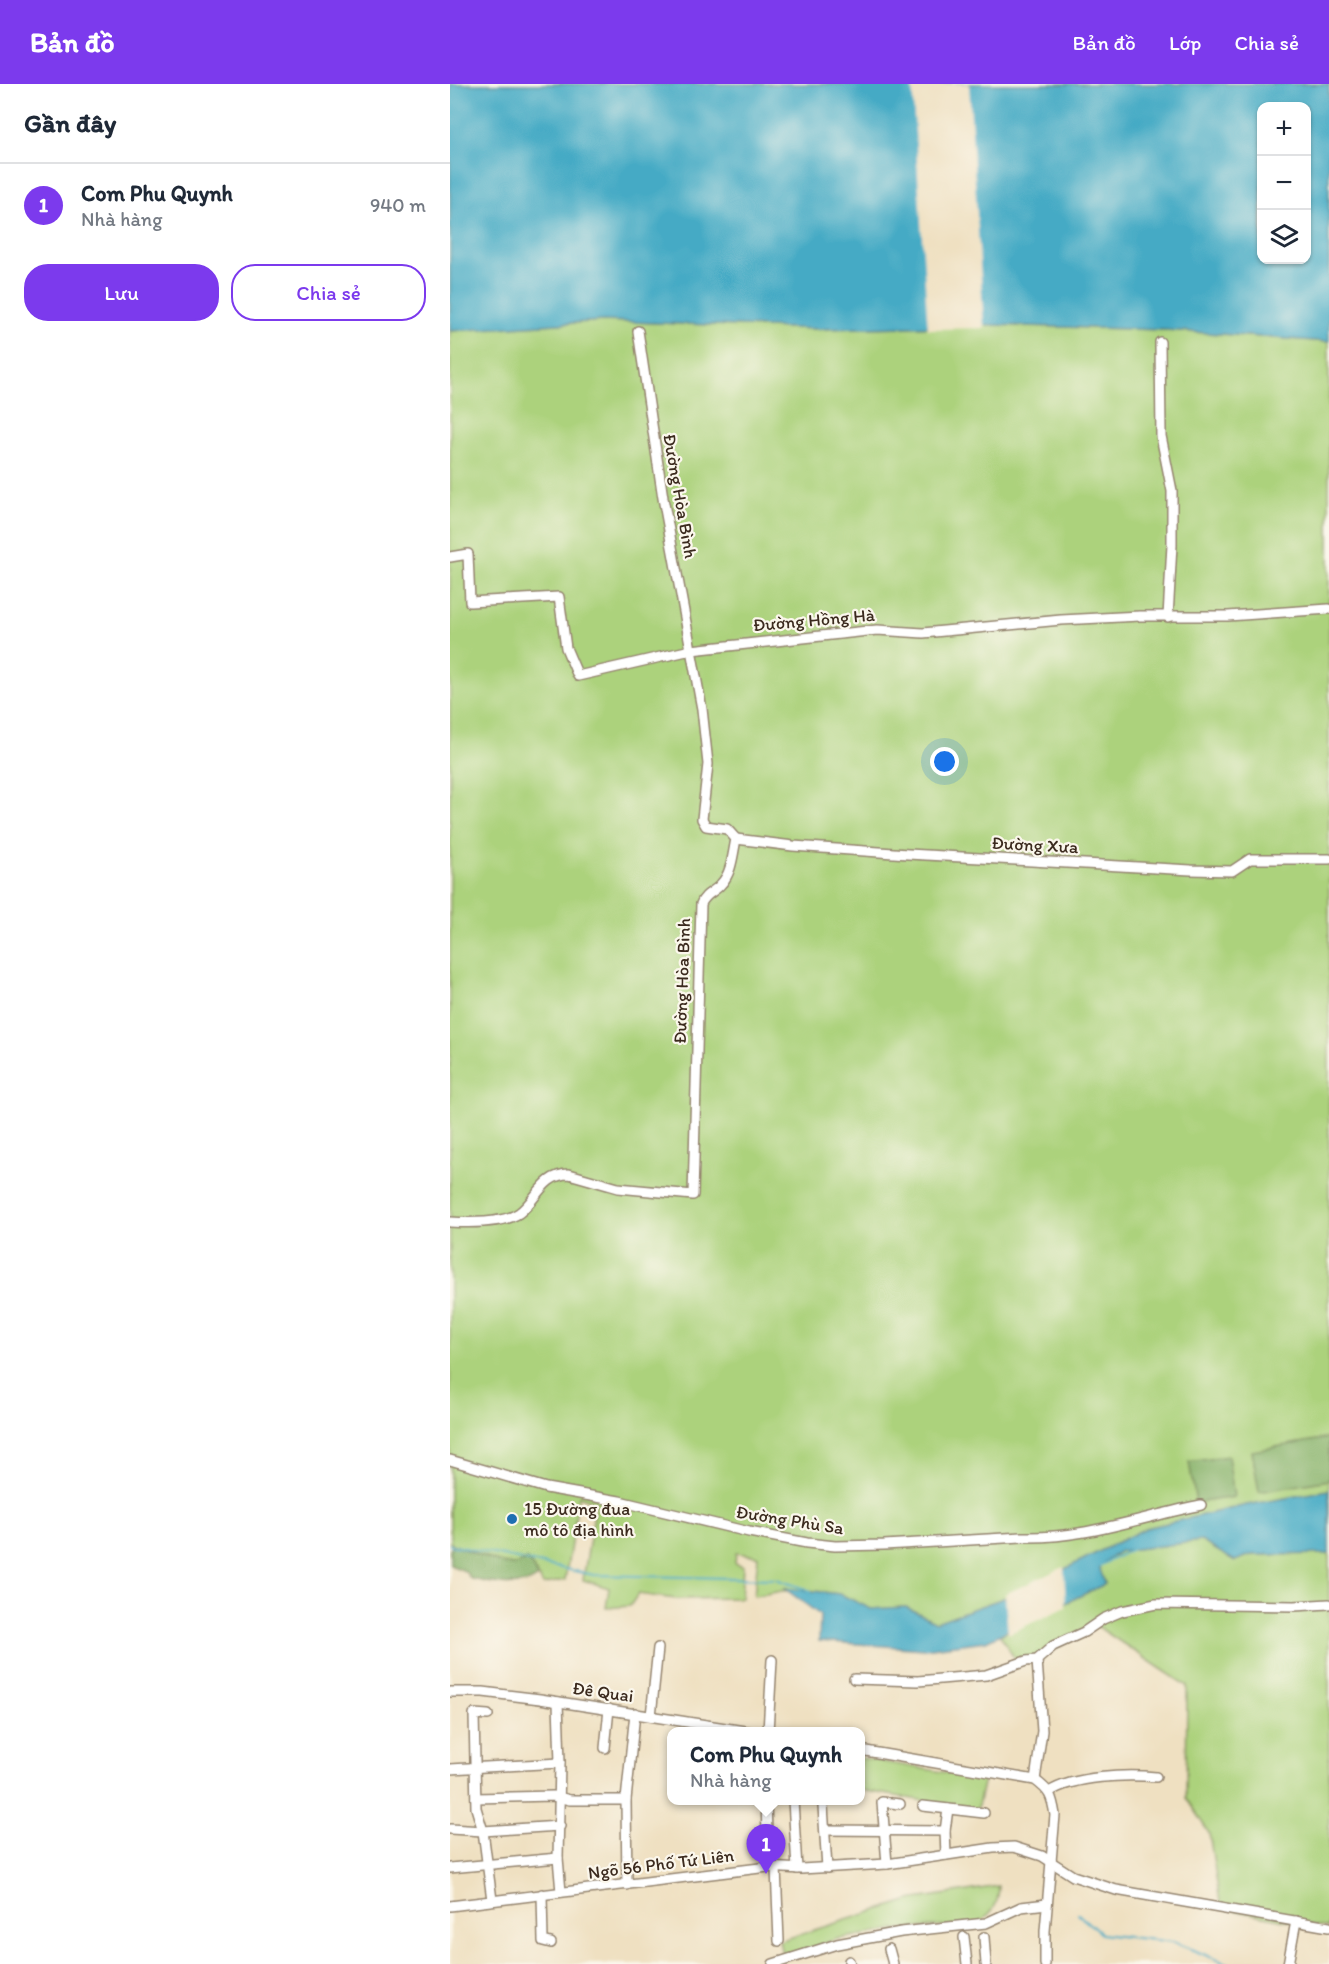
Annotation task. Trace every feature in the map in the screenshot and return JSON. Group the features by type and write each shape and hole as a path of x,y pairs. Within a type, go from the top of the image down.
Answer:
{"street":[{"name":"Đường Hòa Bình","path":"450,1222 467,1223 506,1219 519,1213 541,1187 562,1174 618,1188 693,1195 701,904 707,895 724,881 736,838 727,829 706,826 702,819 708,764 702,709 657,462 638,331"},
{"path":"1160,342 1161,436 1172,491 1168,617"},
{"name":"Đường Hồng Hà","path":"450,557 468,554 470,602 560,597 566,648 578,676 691,650 877,630 917,633 1061,620 1140,616 1228,616 1329,609"},
{"name":"Đường Xưa","path":"736,838 793,846 1182,870 1232,871 1250,859 1329,859"},
{"name":"Đường Phù Sa","path":"450,1460 546,1488 662,1510 749,1532 835,1546 1022,1536 1041,1537 1111,1527 1201,1505"},
{"path":"854,1679 918,1681 986,1675 1026,1660 1036,1660 1053,1646 1122,1611 1156,1604 1294,1606 1329,1604"},
{"path":"651,1716 658,1648"},
{"path":"768,1727 772,1660"},
{"path":"1035,1780 1042,1731 1036,1660"},
{"name":"Đê Quai","path":"450,1692 483,1692 724,1727"},
{"path":"558,1702 560,1763 558,1858 561,1892"},
{"path":"605,1748 609,1709"},
{"path":"627,1885 626,1800 634,1713"},
{"path":"488,1715 474,1714 476,1808 483,1831 492,1900"},
{"path":"865,1751 1035,1780 1047,1788 1053,1800 1055,1815 1045,1932 1045,1964"},
{"path":"450,1769 560,1763"},
{"path":"1049,1792 1075,1780 1141,1775 1156,1777"},
{"path":"476,1798 553,1796 626,1800"},
{"path":"886,1864 882,1802 900,1804"},
{"path":"766,1805 778,1941"},
{"path":"793,1805 797,1869"},
{"path":"824,1806 827,1868"},
{"path":"923,1806 984,1813"},
{"path":"946,1855 945,1831 948,1809"},
{"path":"450,1829 483,1831 560,1826"},
{"path":"825,1830 945,1831"},
{"name":"Ngõ 56 Phố Tứ Liên","path":"450,1906 772,1868 827,1868 886,1864 1014,1847 1042,1856 1073,1876 1116,1890 1329,1927"},
{"path":"450,1868 558,1858"},
{"path":"542,1894 543,1941 551,1943"},
{"path":"773,1964 837,1944 902,1932 986,1923 1021,1907 1047,1904"},
{"path":"1288,1964 1296,1921"},
{"path":"964,1937 967,1964"},
{"path":"984,1937 986,1964"},
{"path":"889,1949 893,1964"}],"green space":[{"path":"603,321 819,329 993,325 1166,330 1329,342 1329,1490 1247,1505 1146,1528 1015,1594 936,1622 906,1607 871,1609 840,1594 807,1590 782,1591 754,1596 758,1556 736,1553 735,1563 743,1566 741,1598 676,1599 638,1594 630,1606 606,1608 609,1588 583,1580 596,1502 579,1496 565,1580 543,1585 533,1567 503,1564 450,1543 450,331"},
{"path":"1329,1438 1329,1480 1259,1492 1252,1451"},
{"path":"1228,1456 1234,1497 1196,1503 1189,1462"},
{"path":"1201,1541 1235,1561 1251,1555 1329,1554 1329,1928 1221,1908 1209,1833 1186,1798 1187,1686 1095,1625 1037,1660 1017,1663 1000,1635 1105,1584 1098,1566 1120,1551"},
{"path":"453,1545 503,1564 515,1565 527,1560 538,1577 515,1585 471,1579 465,1571 450,1565 450,1550"},
{"path":"865,1759 984,1779 977,1810 865,1791"},
{"path":"999,1886 998,1898 994,1907 979,1924 902,1929 837,1939 783,1958 779,1941 910,1900"}],"water":[{"path":"450,84 1329,84 1329,342 1166,330 993,325 819,329 603,321 450,331"},
{"path":"1329,1490 1329,1554 1251,1555 1235,1561 1201,1541 1120,1551 1099,1566 1105,1584 986,1641 924,1649 819,1641 820,1615 784,1588 840,1594 871,1609 906,1607 936,1622 1015,1594 1146,1528 1247,1505"}],"pier":[{"path":"912,84 969,84 984,328 928,329"},
{"path":"1064,1567 1066,1607 1008,1634 1005,1594"}],"waterway":[{"path":"450,1545 594,1575 776,1579 811,1591"},
{"path":"1097,1567 1132,1549"},
{"path":"1078,1914 1101,1934 1173,1942 1228,1964"}],"place":[{"name":"15 Đường đua mô tô địa hình","path":"512,1519"},
{"name":"Com Phu Quynh","path":"766,1874"}]}
